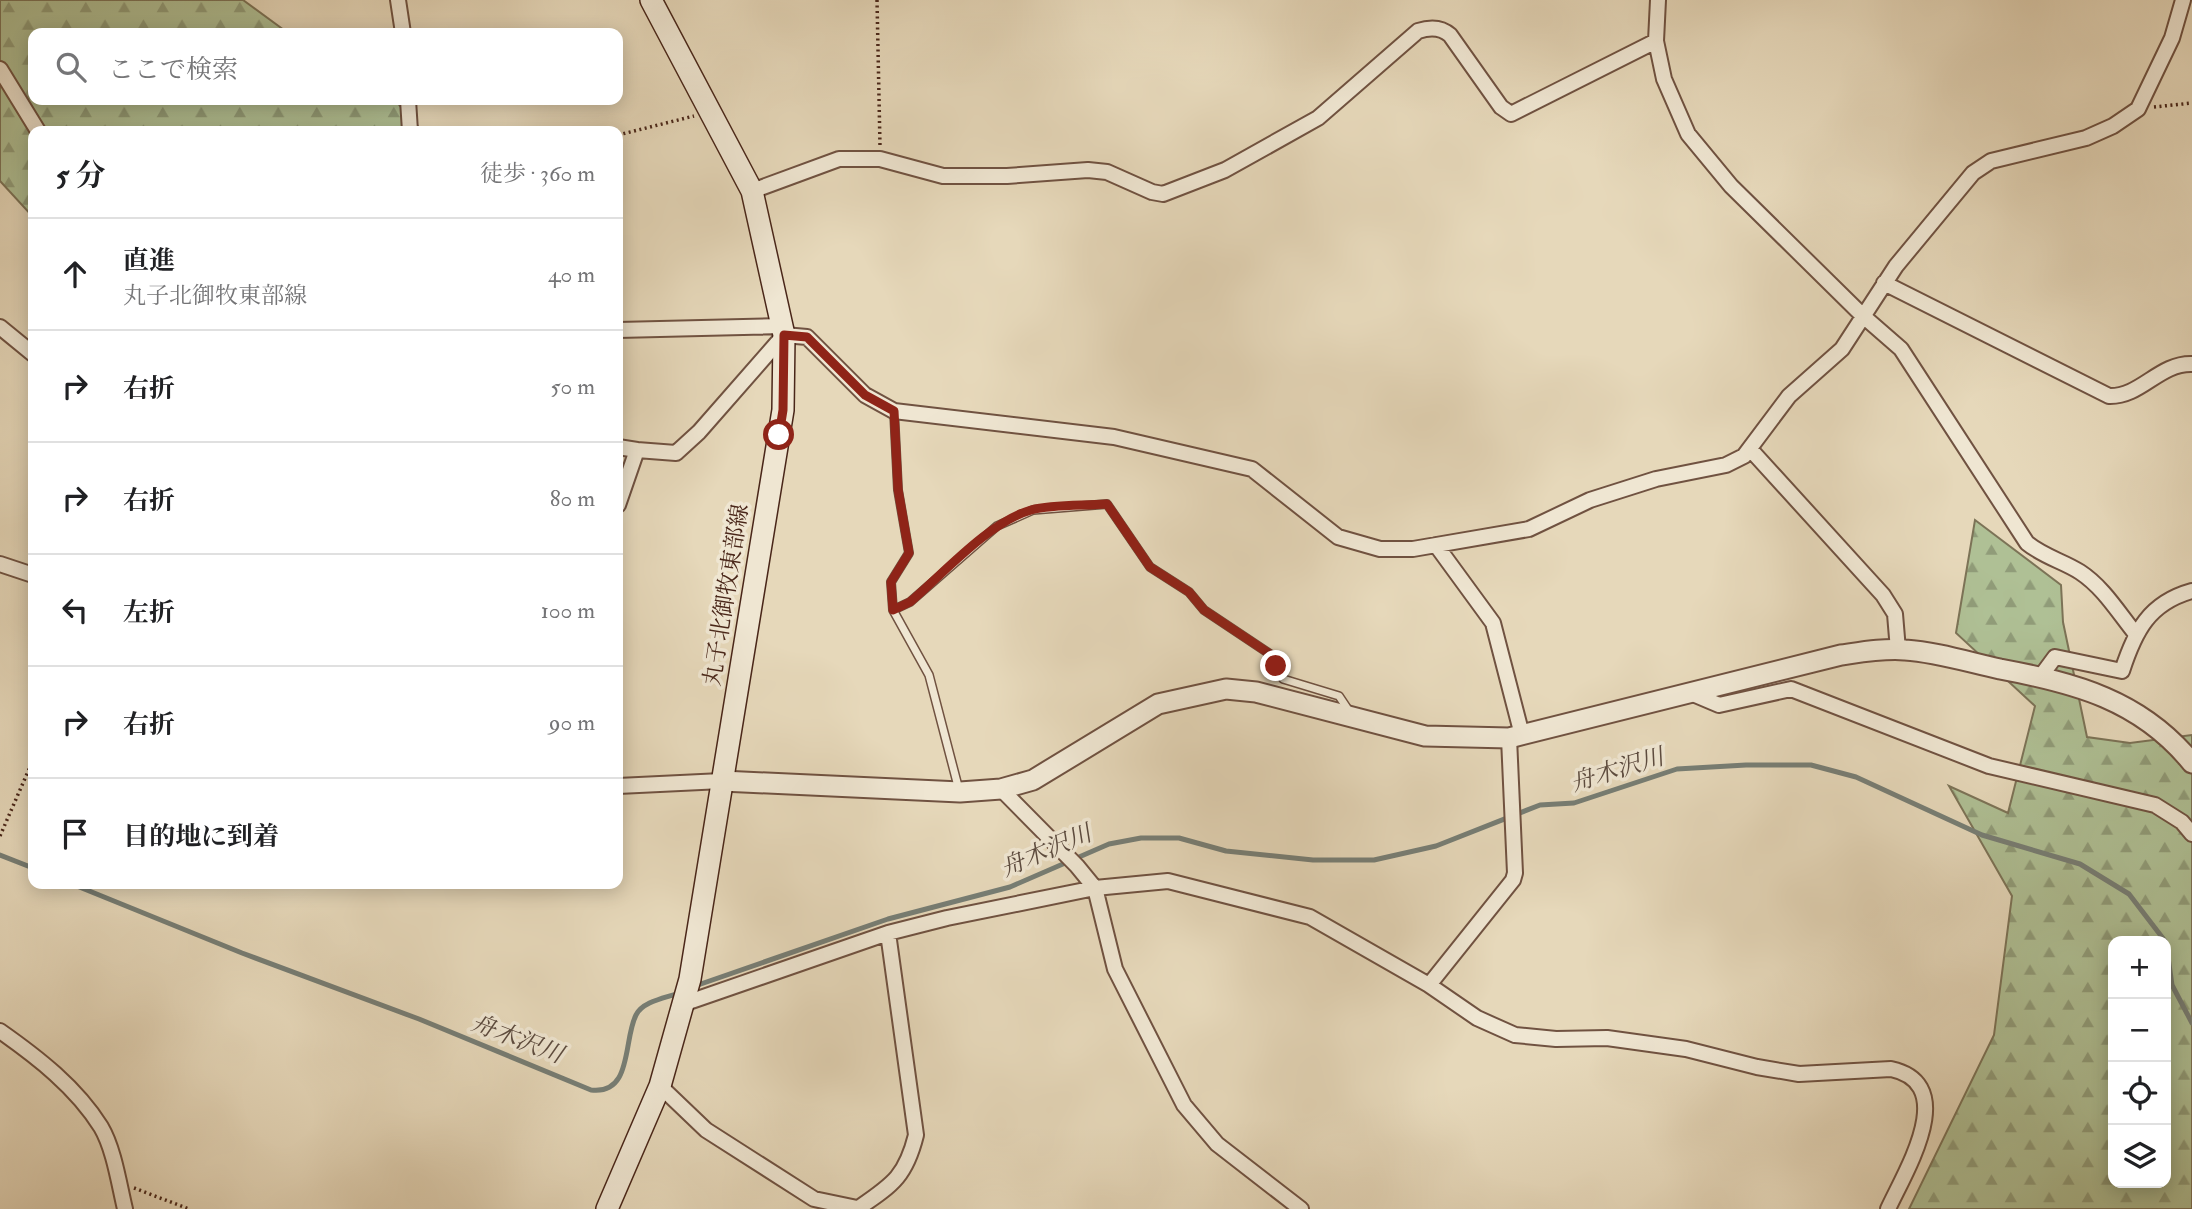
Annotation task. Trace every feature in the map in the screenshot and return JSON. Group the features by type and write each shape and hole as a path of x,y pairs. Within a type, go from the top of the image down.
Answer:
{"main road":[{"name":"丸子北御牧東部線","path":"607,1209 660,1086 683,1004 783,410 783,331 752,191 651,0"}],"street":[{"path":"398,0 402,28"},
{"path":"1658,0 1656,41 1675,110 1706,159 1863,315 1901,349 2027,543 2040,554 2077,570 2095,582 2135,633"},
{"path":"623,330 783,331 807,337 865,395 894,411 1114,437 1252,469 1338,537 1380,550 1436,545 1529,529 1590,500 1656,479 1726,465 1751,450 1789,396 1842,349 1884,283 1973,173 1991,161 2086,138 2113,126 2138,109 2172,38 2183,0"},
{"path":"752,191 839,159 880,159 943,176 1107,172 1152,192 1163,194 1224,170 1318,118 1418,32 1427,28 1444,30 1450,36 1501,107 1511,114 1656,41"},
{"path":"0,69 35,126"},
{"path":"408,105 410,126"},
{"path":"1884,283 2109,396 2120,397 2131,392 2168,367 2192,365"},
{"path":"0,327 28,350"},
{"path":"623,448 676,453 699,432 783,331"},
{"path":"623,491 637,450"},
{"path":"1751,450 1883,594 1895,614 1898,650"},
{"path":"1429,985 1513,880 1515,873 1516,737 1493,623 1436,545"},
{"path":"0,564 28,573"},
{"path":"2041,676 2055,657 2122,671 2135,633 2159,605 2192,590"},
{"path":"623,786 722,781 960,792 1001,789 1033,780 1135,717 1179,697 1226,689 1256,692 1351,714 1396,731 1425,736 1516,737 1841,655 1898,650 2041,676 2110,698 2151,725 2192,763"},
{"path":"1693,694 1719,705 1791,689 1989,766 2155,805 2182,822 2192,834"},
{"path":"1001,789 1095,888 1115,969 1184,1105 1217,1144 1301,1209"},
{"path":"683,1004 888,933 1095,888 1168,881 1310,917 1429,985 1477,1018 1515,1035 1556,1039 1607,1038 1686,1049 1757,1067 1799,1074 1891,1069 1904,1072 1921,1086 1927,1101 1925,1120 1888,1209"},
{"path":"660,1086 706,1130 814,1199 861,1208 887,1189 909,1164 916,1135 888,933"},
{"path":"0,1031 40,1059 102,1128 125,1209"}],"lane":[{"path":"894,411 898,489 909,553 891,582 893,610 929,676 960,792"},
{"path":"893,610 910,602 998,526 1021,514 1033,510 1107,504 1150,567 1189,592 1204,610 1270,654 1283,678 1339,696 1351,714"}],"path":[{"path":"877,0 880,159"},
{"path":"2138,109 2192,103"},
{"path":"623,134 710,111"},
{"path":"0,836 28,772"},
{"path":"119,1182 189,1209"}],"green space":[{"path":"0,0 243,0 281,28 28,28 28,105 399,105 418,126 28,126 28,212 0,181"},
{"path":"1975,520 2061,585 2063,622 2087,737 2130,743 2192,735 2192,1209 1909,1209 1994,1035 2012,896 1949,786 2008,813 2035,706 1956,633"}],"waterway":[{"name":"舟木沢川","path":"695,986 888,919 1010,887 1109,844 1141,838 1179,838 1226,851 1313,860 1374,860 1436,846 1540,805 1574,803 1677,769 1746,765 1811,765 1856,777 1982,835 2080,864 2129,894 2161,936"},
{"name":"舟木沢川","path":"0,855 28,866"},
{"name":"舟木沢川","path":"84,889 242,953 419,1019 591,1090 604,1089 614,1084 620,1075 632,1026 639,1010 649,1003 679,993"},
{"name":"舟木沢川","path":"2171,978 2192,1023"}],"route":[{"path":"779,435 783,410 784,335 807,337 838,365 865,395 894,411 898,489 909,553 891,582 893,610 910,602 998,526 1021,514 1033,510 1107,504 1150,567 1189,592 1204,610 1270,654 1276,666"}]}
